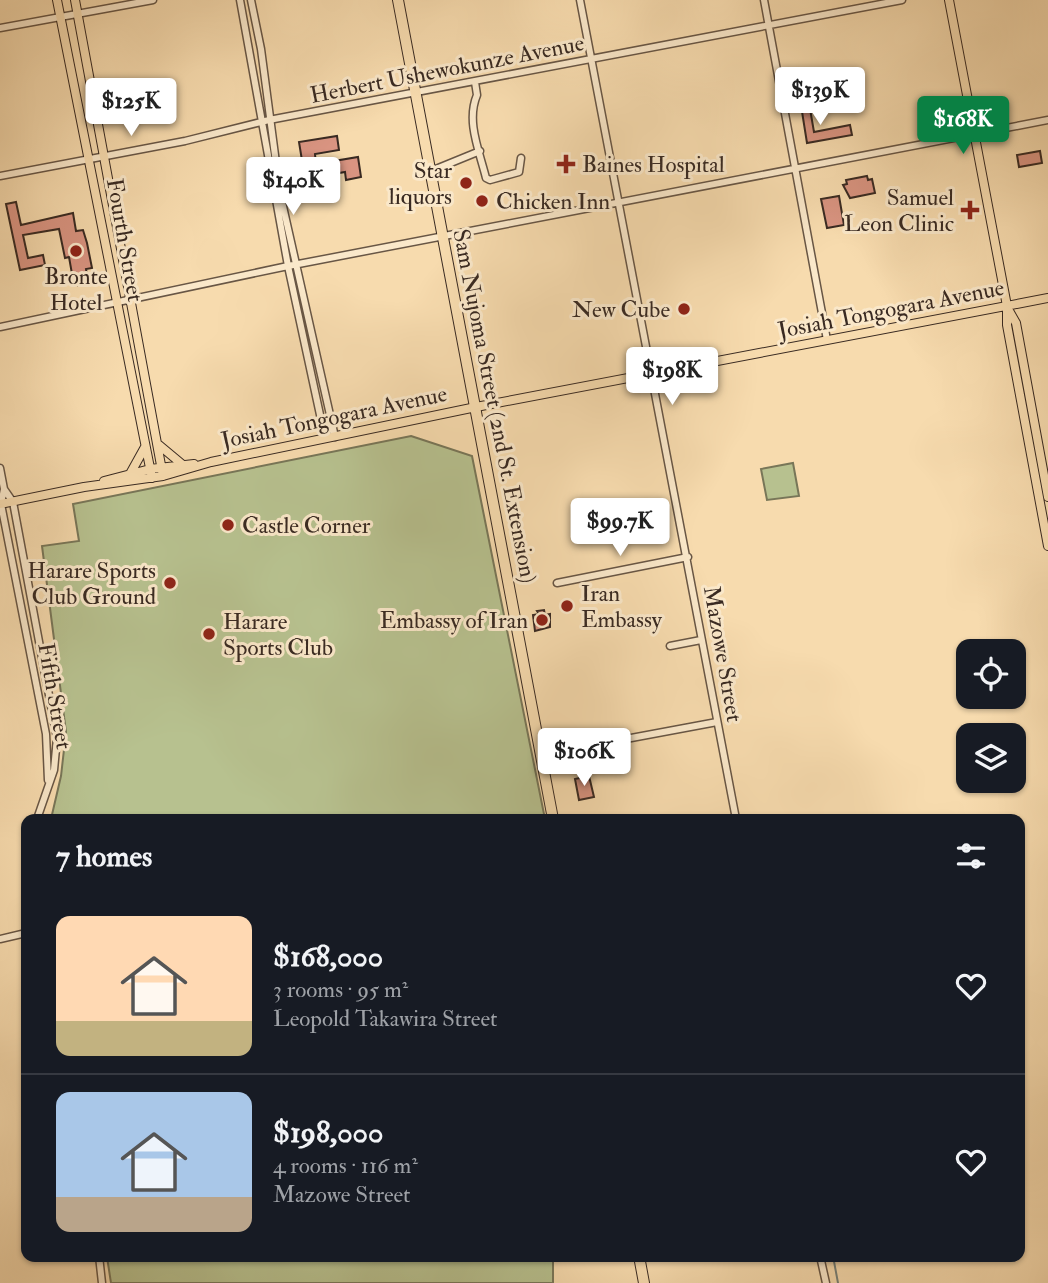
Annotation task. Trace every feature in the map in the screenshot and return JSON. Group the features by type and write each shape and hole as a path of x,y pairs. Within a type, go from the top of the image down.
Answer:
{"highway":[{"name":"Sam Nujoma Street (2nd St. Extension)","path":"398,0 552,814"},
{"path":"640,1262 645,1283"}],"main road":[{"name":"Fourth Street","path":"57,0 151,474"},
{"path":"75,0 163,472"},
{"path":"949,0 1007,306 1007,325 1048,546"},
{"name":"Josiah Tongogara Avenue","path":"163,472 476,407 1048,298"},
{"path":"1007,306 1016,323 1048,497"},
{"path":"159,445 183,465"},
{"path":"130,474 145,446"},
{"path":"0,504 163,472 183,465 211,462"},
{"path":"84,487 130,474 151,474"}],"street":[{"path":"0,28 153,0"},
{"path":"240,0 266,122 291,265 330,438"},
{"path":"251,0 261,49 266,122"},
{"name":"Mazowe Street","path":"580,0 626,254 688,557 701,640 735,814"},
{"path":"764,0 827,340"},
{"name":"Herbert Ushewokunze Avenue","path":"0,176 902,0"},
{"path":"475,82 477,95 472,103 471,120 486,178 490,180 519,172 522,158"},
{"path":"0,327 291,265 1048,120"},
{"path":"431,171 480,151"},
{"name":"Fifth Street","path":"0,468 4,489 13,502 55,725 54,770 39,814"},
{"name":"Fifth Street","path":"4,489 0,504 46,734 48,785"},
{"path":"557,583 688,557"},
{"path":"670,646 701,640"},
{"path":"540,755 717,722"},
{"path":"0,939 21,934"},
{"path":"100,1262 102,1283"},
{"path":"821,1262 826,1283"}],"green space":[{"path":"411,436 472,456 544,814 52,814 61,776 66,732 42,546 79,541 73,504"},
{"path":"793,463 799,496 767,500 761,469"},
{"path":"108,1262 553,1262 553,1283 111,1283"}],"building":[{"path":"808,97 814,132 850,125 852,135 807,143 800,99"},
{"path":"953,106 956,118 927,124 925,112"},
{"path":"337,136 339,150 315,154 316,164 358,157 361,177 346,180 345,172 305,179 299,142"},
{"path":"1040,151 1042,163 1019,167 1017,155"},
{"path":"867,176 868,180 872,179 875,193 850,198 843,185 847,184 846,180"},
{"path":"839,196 844,225 827,228 821,199"},
{"name":"Bronte Hotel","path":"16,202 21,225 73,213 76,231 83,230 87,243 92,268 86,269 88,281 78,285 76,273 72,274 69,257 65,258 59,229 23,235 28,258 43,255 45,265 20,270 6,204"},
{"name":"Embassy of Iran","path":"544,610 545,615 550,614 550,627 535,631 533,615"},
{"path":"589,776 594,797 579,800 575,779"}],"waterway":[{"path":"834,1262 838,1283"}],"place":[{"name":"Baines Hospital","path":"566,164"},
{"name":"Star liquors","path":"466,183"},
{"name":"Chicken Inn","path":"482,201"},
{"name":"Samuel Leon Clinic","path":"970,210"},
{"name":"Bronte Hotel","path":"76,251"},
{"name":"New Cube","path":"684,309"},
{"name":"Castle Corner","path":"228,525"},
{"name":"Harare Sports Club Ground","path":"170,583"},
{"name":"Iran Embassy","path":"567,606"},
{"name":"Embassy of Iran","path":"542,620"},
{"name":"Harare Sports Club","path":"209,634"}]}
